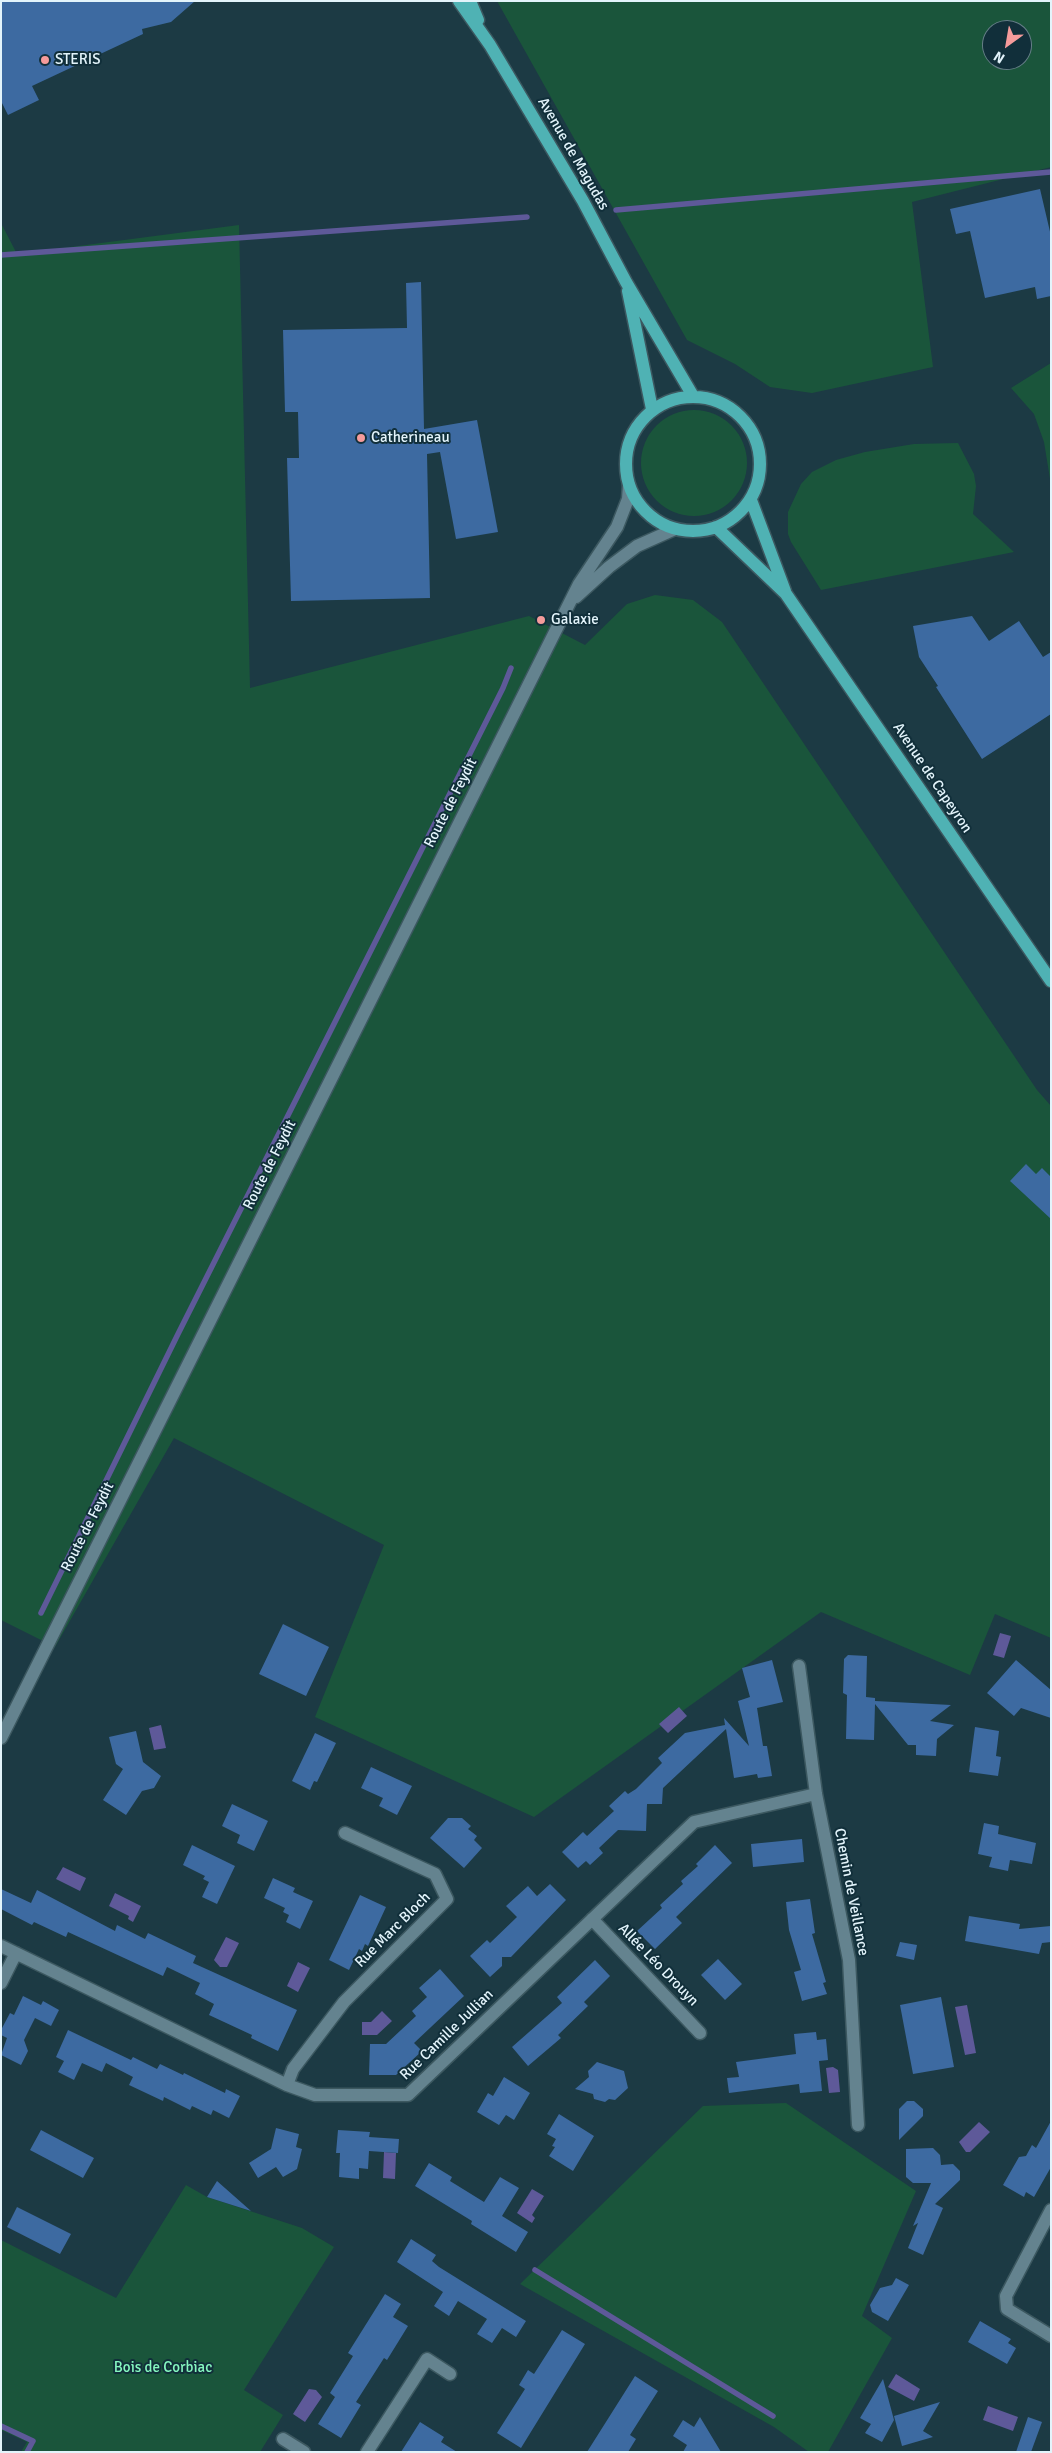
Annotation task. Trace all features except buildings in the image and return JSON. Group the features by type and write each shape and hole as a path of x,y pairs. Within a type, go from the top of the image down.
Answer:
{"main road":[{"name":"Avenue de Magudas","path":"458,1 490,45 583,201 626,282 693,396"},
{"name":"Avenue de Magudas","path":"470,1 490,45"},
{"name":"Avenue de Magudas","path":"626,282 652,409"},
{"path":"693,396 713,399 732,408 747,423 756,441 761,461 759,481 750,500 736,516 716,527 703,531 675,529 655,520 639,505 629,485 625,468 626,450 632,434 640,421 652,409 671,399 693,396"},
{"name":"Avenue de Capeyron","path":"750,500 786,594"},
{"name":"Avenue de Capeyron","path":"716,527 786,594 1051,981"}],"street":[{"name":"Route de Feydit","path":"1,1738 585,572 617,527 628,499 629,485"},
{"name":"Route de Feydit","path":"568,607 595,579 637,546 675,529"},
{"name":"Chemin de Veillance","path":"799,1666 816,1794 849,1960 858,2125"},
{"name":"Rue Camille Jullian","path":"1,1946 287,2085 315,2095 408,2095 694,1822 816,1794"},
{"name":"Rue Marc Bloch","path":"287,2085 292,2069 344,2002 447,1899 435,1874 345,1833"},
{"name":"Allée Léo Drouyn","path":"592,1920 700,2033"},
{"path":"1,1983 16,1953"},
{"path":"1051,2210 1006,2296 1007,2309 1051,2336"},
{"path":"367,2452 427,2359 450,2374"},
{"path":"283,2439 304,2452"}],"green space":[{"path":"497,1 1051,1 1051,167 912,202 933,367 812,393 770,387 735,364 687,340"},
{"path":"1,223 17,254 239,225 250,688 529,616 585,645 627,604 655,595 693,600 722,622 1037,1090 1051,1106 1051,1638 995,1614 970,1675 821,1612 534,1817 315,1717 384,1545 174,1438 55,1647 1,1620"},
{"path":"1051,363 1051,485 1044,442 1034,414 1011,388"},
{"path":"694,410 714,414 732,425 743,443 747,463 743,483 732,501 714,512 694,516 674,512 656,501 645,483 641,463 645,443 656,425 674,414"},
{"path":"958,443 974,474 976,486 973,514 1014,552 821,590 788,534 788,512 801,484 812,472 836,460 865,452 914,444"},
{"path":"786,2103 916,2191 862,2316 892,2338 828,2452 809,2452 774,2427 520,2284 703,2106"},
{"name":"Bois de Corbiac","path":"186,2185 207,2197 302,2228 334,2247 244,2390 283,2415 260,2452 21,2452 27,2442 1,2430 1,2240 116,2298"}],"shaded area":[{"path":"1000,1633 1011,1636 1004,1658 993,1655"},
{"path":"679,1707 687,1716 668,1733 659,1724"},
{"path":"161,1725 166,1748 154,1750 149,1728"},
{"path":"63,1867 86,1878 80,1891 56,1879"},
{"path":"115,1893 141,1906 133,1922 128,1919 129,1916 109,1906"},
{"path":"226,1937 239,1943 227,1967 220,1967 214,1960"},
{"path":"298,1962 310,1968 298,1992 287,1986"},
{"path":"967,2005 976,2053 965,2055 955,2007"},
{"path":"382,2011 392,2021 377,2035 362,2035 362,2022 371,2022"},
{"path":"833,2067 838,2070 840,2092 829,2093 826,2068"},
{"path":"979,2122 990,2132 970,2152 966,2152 959,2142"},
{"path":"384,2152 396,2153 395,2179 383,2178"},
{"path":"532,2189 544,2196 532,2215 535,2218 532,2223 517,2213"},
{"path":"896,2374 920,2389 914,2401 888,2387"},
{"path":"309,2389 316,2390 322,2397 305,2422 293,2414"},
{"path":"988,2406 1018,2417 1013,2431 983,2420"}],"waterway":[{"path":"616,210 1051,172"},
{"path":"1,255 527,217"},
{"path":"41,1613 178,1334 503,688 511,668"},
{"path":"535,2270 773,2416"},
{"path":"1,2426 33,2441 27,2452"}],"place":[{"name":"STERIS","path":"45,60"},
{"name":"Catherineau","path":"361,438"},
{"name":"Galaxie","path":"541,620"}]}
